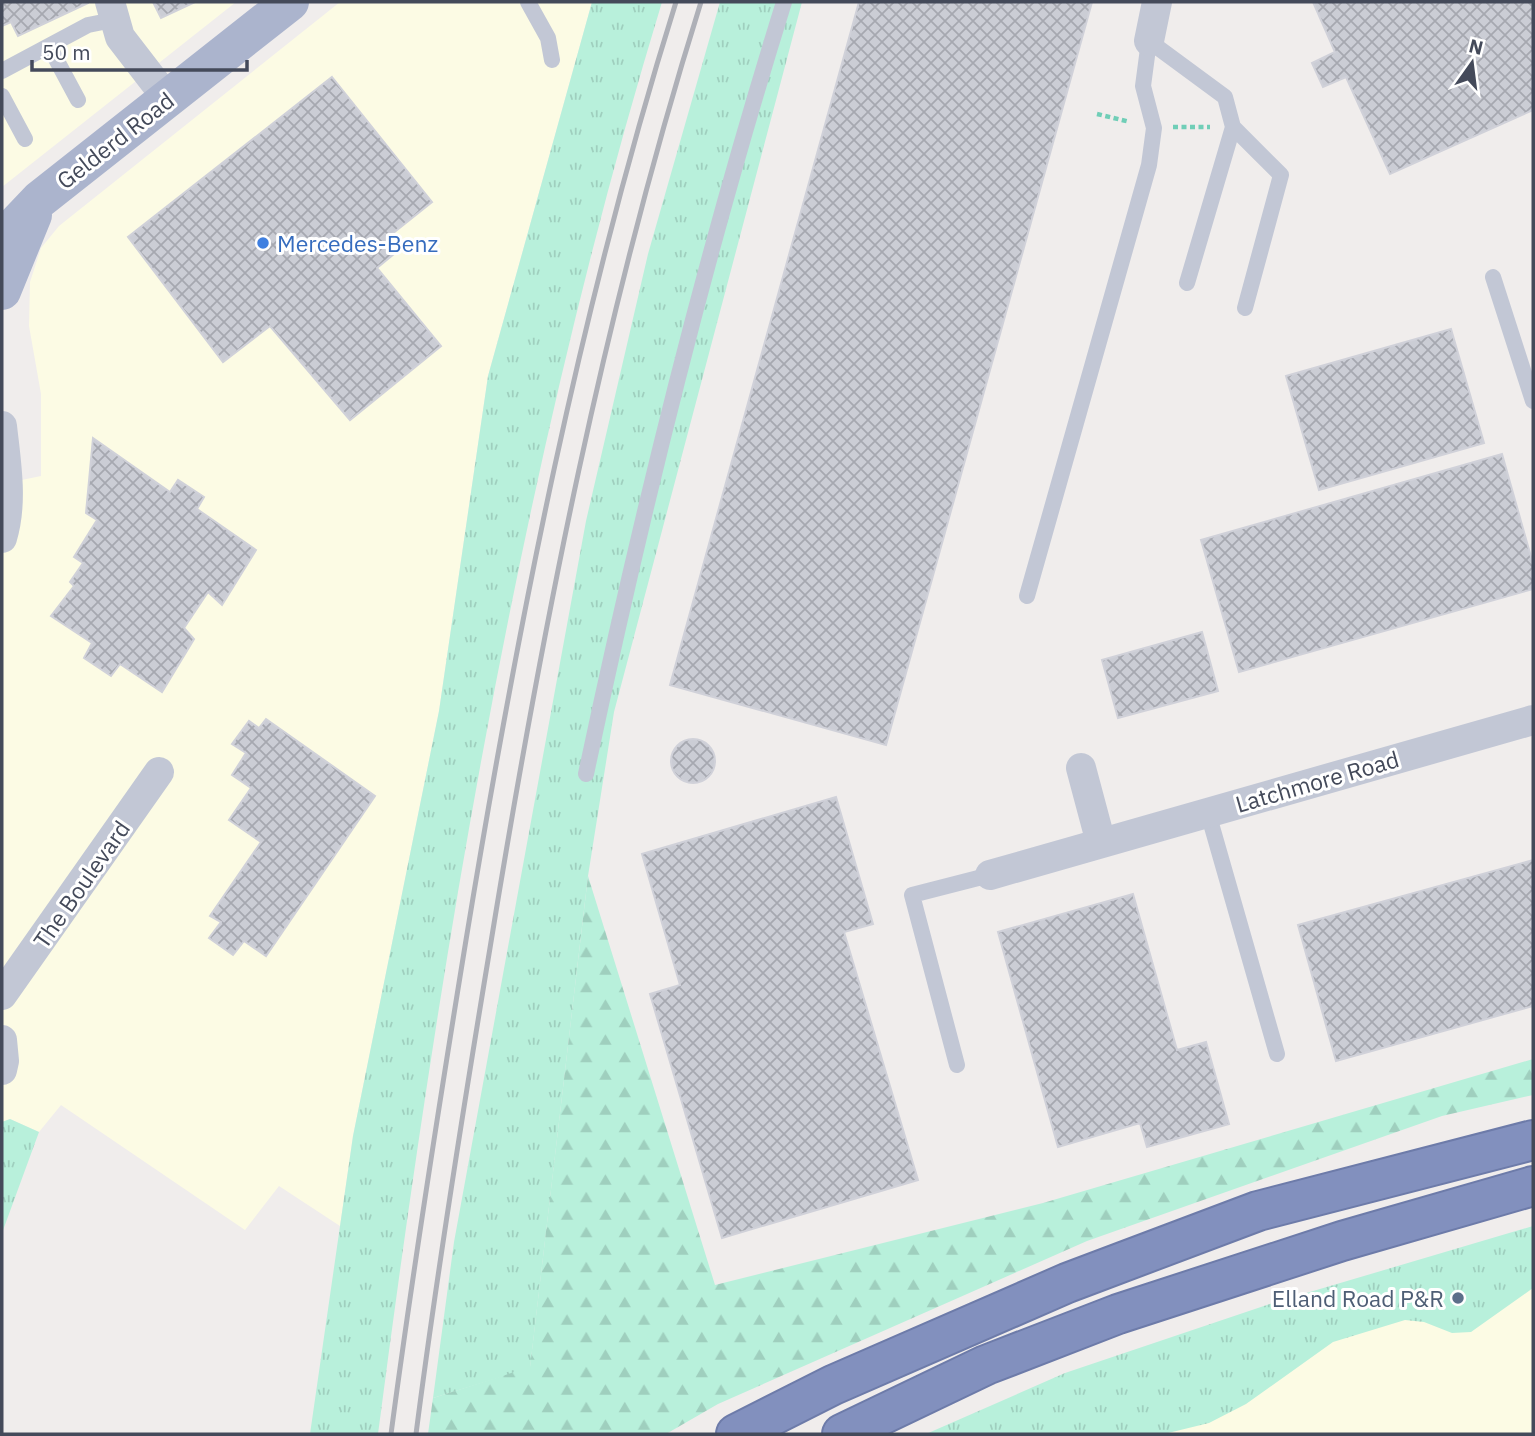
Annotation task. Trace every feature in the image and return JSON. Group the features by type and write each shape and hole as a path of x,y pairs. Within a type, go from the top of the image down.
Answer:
{"highway":[{"path":"736,1434 834,1385 1067,1283 1258,1211 1533,1140"},
{"path":"842,1434 986,1365 1118,1314 1342,1241 1533,1186"}],"main road":[{"name":"Gelderd Road","path":"2,239 39,200 290,2"},
{"path":"2,291 39,200"}],"street":[{"path":"1149,41 1157,2"},
{"path":"111,11 120,37 167,98"},
{"path":"2,426 7,523 2,538"},
{"name":"Latchmore Road","path":"990,875 1533,720"},
{"path":"1081,768 1101,843"},
{"name":"The Boulevard","path":"2,995 159,772"},
{"path":"2,1041 2,1070"}],"lane":[{"path":"528,2 548,38 552,60"},
{"path":"586,774 632,555 749,114 784,2"},
{"path":"2,71 111,11"},
{"path":"1027,596 1149,165 1154,128 1143,86 1149,41 1225,97 1233,127 1282,175 1245,308"},
{"path":"48,46 78,100"},
{"path":"2,96 25,139"},
{"path":"1187,283 1233,127"},
{"path":"1493,277 1533,401"},
{"path":"1208,813 1277,1054"},
{"path":"957,1065 912,895 990,875"}],"shaded area":[{"path":"2,2 236,2 2,187"},
{"path":"340,2 592,2 488,376 439,711 353,1136 340,1226 279,1186 245,1230 61,1105 39,1132 10,1119 2,1122 2,484 41,476 41,394 29,326 30,282 41,248 59,226"},
{"name":"Elland Road P&R","path":"1533,1272 1533,1434 1002,1434"}],"green space":[{"path":"592,2 662,2 612,178 567,354 526,533 490,712 429,1072 378,1434 310,1434 353,1136 439,711 488,376"},
{"path":"720,2 802,2 614,712 588,876 530,1368 433,1398 454,1242 586,521 648,254"},
{"path":"588,876 715,1285 1043,1203 1533,1059 1533,1095 1442,1116 1087,1241 718,1404 666,1434 428,1434 433,1398 530,1367"},
{"path":"10,1119 39,1132 2,1233 2,1122"},
{"path":"1533,1226 1533,1288 1471,1332 1452,1333 1424,1322 1405,1320 1333,1342 1246,1404 1209,1423 1164,1434 926,1434 1065,1373 1276,1302"}],"building":[{"path":"2,2 88,3 18,36 11,22 2,26"},
{"path":"153,2 195,2 161,18"},
{"path":"859,2 1092,2 886,745 670,685"},
{"path":"1313,2 1533,2 1533,110 1390,174 1346,77 1323,87 1312,63 1335,52"},
{"name":"Mercedes-Benz","path":"332,77 432,202 387,238 400,249 377,268 441,346 350,420 270,326 223,362 128,237"},
{"path":"1451,329 1484,443 1319,490 1286,376"},
{"path":"93,438 170,492 178,480 204,497 197,509 256,550 222,605 208,592 184,628 194,639 162,692 120,664 111,676 84,658 92,643 51,616 74,586 70,582 83,563 74,557 97,520 86,513"},
{"path":"1502,454 1533,564 1533,589 1239,672 1201,540"},
{"path":"1202,632 1218,691 1118,718 1102,660"},
{"path":"266,719 375,796 266,956 244,941 233,955 209,938 221,922 210,916 261,842 229,820 251,788 232,775 246,753 232,744 249,721 259,728"},
{"path":"693,739 709,745 715,761 709,777 693,783 677,777 671,761 677,745"},
{"path":"836,797 873,924 844,932 918,1180 722,1238 650,994 680,985 642,854"},
{"path":"1533,860 1533,1006 1336,1061 1298,925"},
{"path":"1133,894 1177,1050 1206,1042 1229,1124 1147,1147 1140,1123 1058,1147 998,932"}],"railway":[{"path":"391,1434 466,940 530,585 554,467 610,233 676,2"},
{"path":"416,1434 470,1069 510,828 554,590 605,353 634,235 701,2"}],"place":[{"name":"Mercedes-Benz","path":"263,243"},
{"name":"Elland Road P&R","path":"1458,1298"}]}
